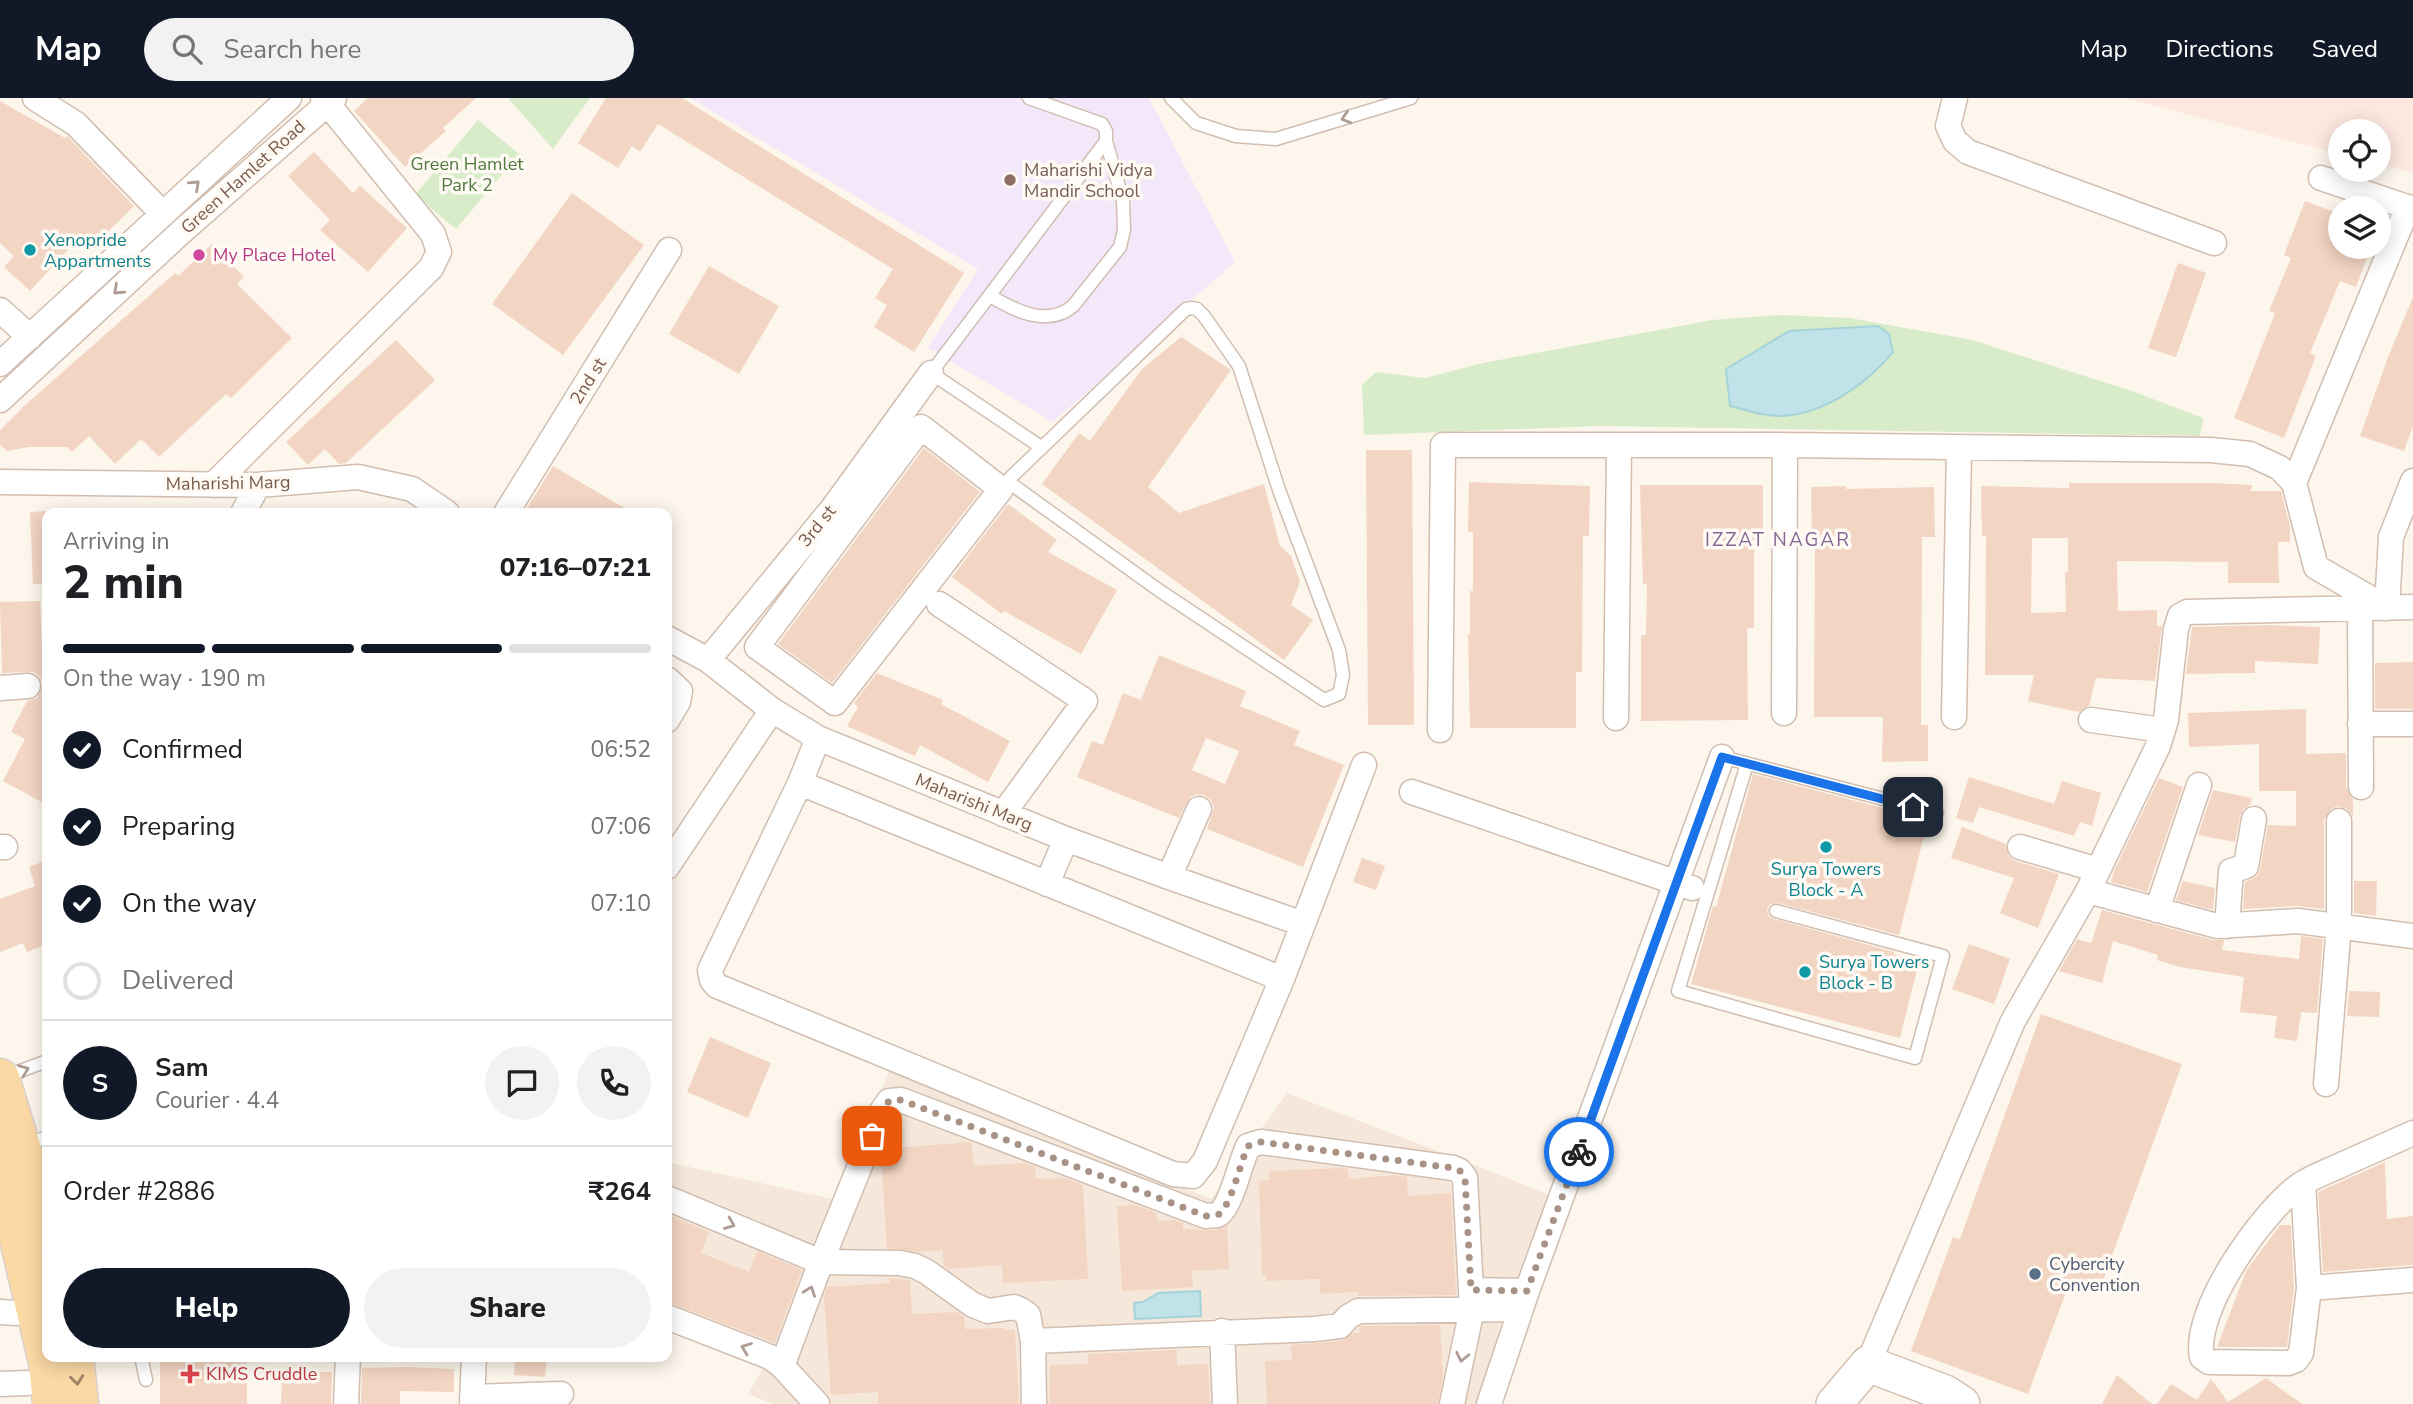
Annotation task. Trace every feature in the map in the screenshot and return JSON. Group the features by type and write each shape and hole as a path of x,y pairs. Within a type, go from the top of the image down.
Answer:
{"main road":[{"path":"0,1078 42,1214"},
{"path":"23,1148 42,1311"},
{"path":"0,1255 8,1313 26,1394"},
{"path":"26,1394 48,1362"},
{"path":"75,1362 79,1404"}],"street":[{"path":"35,98 76,124 163,214"},
{"name":"Green Hamlet Road","path":"0,364 289,98"},
{"path":"1955,98 1948,126 1955,141 1968,152 2214,243"},
{"path":"213,485 431,268 439,252 433,234 328,100"},
{"name":"Green Hamlet Road","path":"0,400 328,100"},
{"path":"2294,484 2410,208 2321,178"},
{"name":"2nd st","path":"509,508 669,250"},
{"path":"0,310 30,337"},
{"name":"3rd st","path":"708,660 837,520 925,380"},
{"path":"921,427 1001,489 835,703 757,647 837,520 921,427"},
{"path":"1616,718 1619,444"},
{"path":"1440,730 1443,445 1785,445 2211,450 2250,454 2280,468 2294,484 2316,567 2387,608"},
{"path":"1784,713 1785,445"},
{"path":"1954,717 1959,448"},
{"name":"Maharishi Marg","path":"0,482 258,485 358,477 412,489 440,508"},
{"path":"2387,608 2391,537 2413,481"},
{"path":"246,508 258,485"},
{"path":"939,604 1085,701 1003,814"},
{"path":"1834,1404 1868,1364 2013,1021 2093,881 2158,746 2166,720 2176,629 2180,615 2187,612 2413,607"},
{"path":"2360,608 2361,787"},
{"name":"Maharishi Marg","path":"672,641 708,660 772,710 818,738 1066,839 1303,924"},
{"path":"672,684 680,691 672,712"},
{"path":"0,688 28,686"},
{"path":"672,860 772,710"},
{"path":"2091,720 2163,730"},
{"path":"2360,724 2413,724"},
{"path":"818,738 800,783 710,970 712,980 718,986 1173,1174 1193,1176 1205,1161 1282,979 1364,765"},
{"path":"1489,1404 1524,1300 1684,886 1722,757"},
{"path":"800,783 1282,979"},
{"path":"2157,910 2199,785"},
{"path":"1412,792 1684,886"},
{"path":"1169,877 1199,809"},
{"path":"2227,926 2231,872 2246,866 2254,819"},
{"path":"2326,1084 2339,925 2339,821"},
{"path":"1047,884 1066,839"},
{"path":"2020,847 2157,910 2217,926 2298,921 2413,936"},
{"path":"782,1366 882,1111 889,1101 901,1100 1206,1216 1218,1215 1226,1209 1248,1146 1261,1142 1460,1171 1465,1178 1471,1300 1452,1404"},
{"path":"2303,1183 2309,1288 2301,1353 2296,1360 2288,1363 2209,1362 2202,1357 2201,1331 2209,1306 2232,1266 2294,1190 2303,1183 2413,1133"},
{"path":"672,1200 821,1262 900,1263 915,1266 928,1272 973,1305 988,1311 1014,1307 1021,1310 1028,1315 1033,1341 1034,1404"},
{"path":"2309,1288 2413,1279"},
{"path":"1033,1341 1340,1326 1358,1311 1471,1300 1524,1300"},
{"path":"672,1319 770,1357 782,1366 817,1404"},
{"path":"1222,1331 1225,1404"},
{"path":"346,1404 348,1362"},
{"path":"474,1362 472,1400 561,1394"},
{"path":"1868,1364 1944,1393 1962,1404"}],"lane":[{"path":"990,296 1017,312 1037,316 1064,314 1120,247 1125,215 1107,131 1102,124 1029,98"},
{"path":"1171,98 1196,123 1236,136 1276,139 1411,98"},
{"path":"1041,447 925,380 1107,141"},
{"path":"1186,309 1197,309 1239,366 1279,490 1339,650 1343,675 1339,694 1324,700 1160,591 1007,481 1041,447 1186,309"},
{"path":"1722,757 1937,813"},
{"path":"1747,764 1678,991 1915,1058 1943,956 1776,911"},
{"path":"0,1078 42,1063"},
{"path":"142,1362 146,1380"}],"shaded area":[{"name":"Maharishi Vidya Mandir School","path":"690,98 1149,98 1235,262 1053,422 928,348 978,269"},
{"path":"2125,98 2413,98 2413,173 2391,167 2391,119 2328,119 2328,151"},
{"path":"891,1067 1211,1199 1287,1093 1551,1195 1480,1404 773,1404 748,1394 773,1351 672,1317 672,1163 833,1199"}],"green space":[{"path":"508,98 590,98 553,149"},
{"name":"Green Hamlet Park 2","path":"478,120 519,154 456,229 415,195"},
{"path":"1781,315 1850,318 1972,340 2132,391 2203,418 2200,436 1600,426 1364,435 1362,385 1376,372 1425,378 1483,363 1712,320"}],"water":[{"path":"1878,326 1889,334 1893,352 1858,386 1830,403 1799,414 1783,416 1730,406 1726,369 1789,331"},
{"path":"1200,1291 1201,1316 1135,1319 1134,1303 1143,1302 1158,1293"}],"building":[{"path":"368,98 476,98 443,128 446,131 405,167 354,111"},
{"path":"606,98 682,98 964,273 914,352 874,327 887,305 875,298 893,269 658,124 640,152 632,146 618,168 578,143"},
{"path":"0,101 65,138 67,136 134,206 87,252 76,241 30,291 4,267 14,256 0,243"},
{"path":"314,152 353,193 360,186 407,228 368,272 320,230 330,220 288,176"},
{"path":"572,193 644,245 563,355 492,304"},
{"path":"2305,201 2328,210 2328,259 2366,259 2356,287 2340,281 2310,353 2316,356 2284,438 2234,418 2275,313 2269,311 2291,258 2284,255"},
{"path":"212,244 244,277 237,284 292,338 231,398 226,394 159,457 141,439 115,464 89,436 72,452 67,447 29,447 7,451 0,445 0,430 23,407 175,273 178,276"},
{"path":"2178,263 2206,273 2176,357 2148,348"},
{"path":"709,266 779,306 739,374 669,334"},
{"path":"2413,297 2413,426 2404,451 2360,436"},
{"path":"1181,337 1231,370 1148,487 1179,513 1264,484 1280,546 1291,556 1300,582 1291,605 1313,620 1284,660 1042,484 1079,433 1090,441 1141,370"},
{"path":"396,340 435,380 346,463 339,464 325,449 308,465 286,442"},
{"path":"924,448 980,492 832,683 778,644"},
{"path":"1366,450 1412,450 1414,725 1368,725"},
{"path":"553,466 624,508 527,508"},
{"path":"1469,482 1590,486 1589,536 1583,536 1582,672 1576,672 1576,728 1470,728 1468,634 1470,591 1473,591 1473,532 1468,532"},
{"path":"2069,483 2212,483 2252,485 2251,491 2281,491 2290,527 2290,542 2278,542 2279,583 2228,583 2228,562 2117,561 2118,611 2157,610 2157,626 2162,626 2155,681 2096,678 2089,706 2078,712 2028,701 2034,675 1985,675 1986,536 1982,536 1981,486 2069,488","holes":["2032,538 2068,538 2066,612 2031,613"]},
{"path":"1640,485 1763,485 1763,535 1754,535 1754,628 1747,628 1748,720 1641,721 1641,635 1646,635 1647,584 1643,584"},
{"path":"1846,486 1846,489 1934,487 1935,537 1922,537 1921,725 1928,725 1928,761 1882,762 1883,717 1814,717 1815,537 1812,537 1811,487"},
{"path":"1008,504 1057,540 1048,552 1117,590 1081,654 1004,611 1002,614 952,577"},
{"path":"42,511 42,584 33,584 30,512"},
{"path":"40,601 42,683 34,672 2,673 0,602"},
{"path":"2192,627 2320,627 2318,664 2255,661 2255,673 2186,674"},
{"path":"1159,655 1246,691 1240,706 1300,731 1294,745 1344,765 1303,867 1207,829 1214,808 1211,800 1204,795 1190,797 1179,818 1077,777 1092,741 1103,745 1123,693 1141,700","holes":["1206,738 1239,751 1225,784 1192,770"]},
{"path":"2413,662 2413,709 2375,709 2375,663"},
{"path":"877,673 943,700 941,704 1010,741 988,782 920,745 915,756 847,726 858,707 854,703"},
{"path":"42,688 42,802 3,781 25,739 11,732 27,701 37,698"},
{"path":"2306,709 2306,754 2346,753 2346,787 2353,799 2353,816 2347,809 2338,806 2331,809 2324,820 2324,909 2297,906 2243,909 2245,882 2257,876 2260,869 2268,825 2296,826 2296,791 2259,791 2259,744 2189,747 2188,713"},
{"path":"1753,774 1928,820 1899,935 1778,903 1770,904 1767,909 1769,917 1774,919 1894,952 1919,962 1900,1038 1691,984 1713,906 1716,907"},
{"path":"1969,777 2054,804 2062,781 2101,793 2092,826 2080,822 2074,836 1979,807 1973,823 1956,818"},
{"path":"2159,778 2183,787 2147,892 2111,882"},
{"path":"2213,790 2252,798 2250,805 2243,809 2240,816 2235,842 2198,835"},
{"path":"1962,827 2006,844 2009,857 2015,861 2059,874 2038,928 2000,913 2014,878 1951,858"},
{"path":"1362,858 1385,866 1376,890 1353,882"},
{"path":"42,862 42,946 27,952 23,943 0,952 0,899 35,886 29,867"},
{"path":"2183,881 2215,888 2213,910 2176,900"},
{"path":"2354,881 2377,881 2376,916 2354,913"},
{"path":"2102,910 2213,940 2224,940 2222,950 2299,959 2301,936 2323,939 2317,1013 2301,1012 2297,1041 2274,1038 2277,1016 2240,1012 2244,977 2180,967 2157,960 2158,955 2113,941 2102,983 2059,971 2077,939 2091,943"},
{"path":"1969,944 2010,959 1994,1004 1952,989"},
{"path":"2349,991 2380,992 2379,1017 2347,1016"},
{"path":"2041,1014 2182,1064 2100,1289 2071,1279 2028,1394 1911,1351 1953,1237 1960,1239"},
{"path":"710,1037 771,1063 748,1118 687,1092"},
{"path":"971,1142 974,1166 1025,1163 1035,1167 1036,1179 1064,1178 1083,1185 1088,1279 1003,1283 1002,1265 948,1269 944,1266 942,1250 919,1252 887,1248 881,1154 883,1149"},
{"path":"2385,1162 2387,1219 2413,1216 2413,1265 2323,1272 2318,1192"},
{"path":"1348,1169 1349,1179 1396,1175 1407,1177 1408,1196 1451,1193 1456,1295 1358,1296 1357,1292 1320,1294 1320,1279 1266,1281 1266,1275 1262,1275 1259,1181 1269,1180 1269,1171"},
{"path":"1135,1205 1157,1213 1157,1221 1175,1220 1183,1223 1183,1229 1215,1230 1227,1226 1229,1269 1192,1271 1193,1287 1122,1291 1117,1206"},
{"path":"672,1216 709,1232 701,1253 749,1272 757,1251 802,1270 775,1343 672,1304"},
{"path":"2280,1225 2291,1225 2294,1288 2287,1347 2217,1347 2246,1271"},
{"path":"889,1278 910,1280 912,1314 957,1312 964,1317 965,1329 1015,1330 1019,1404 878,1404 878,1392 831,1395 824,1296 827,1287 890,1283"},
{"path":"1440,1325 1443,1376 1438,1404 1267,1404 1265,1361 1292,1360 1291,1345 1342,1341 1353,1333 1360,1333 1359,1328 1362,1326"},
{"path":"1177,1350 1177,1365 1208,1364 1210,1404 1049,1404 1050,1365 1088,1364 1088,1354"},
{"path":"160,1362 247,1362 247,1404 160,1404"},
{"path":"515,1362 546,1362 545,1377 514,1375"},
{"path":"362,1368 454,1369 454,1392 400,1391 400,1404 361,1404"},
{"path":"282,1372 332,1372 331,1404 281,1404"},
{"path":"2117,1375 2152,1404 2102,1404"},
{"path":"2266,1378 2302,1404 2157,1404 2171,1384 2197,1400 2211,1379 2228,1402"}],"way so far":[{"path":"872,1136 889,1101 901,1100 1206,1216 1218,1215 1226,1209 1248,1146 1261,1142 1453,1168 1460,1171 1465,1178 1471,1290 1527,1291 1579,1152"}],"place":[{"name":"Maharishi Vidya Mandir School","path":"1010,180"},
{"name":"Xenopride Appartments","path":"30,250"},
{"name":"My Place Hotel","path":"199,255"},
{"name":"Surya Towers Block - A","path":"1826,847"},
{"name":"Surya Towers Block - B","path":"1805,972"},
{"name":"Cybercity Convention","path":"2035,1274"},
{"name":"KIMS Cruddle","path":"190,1374"}],"district":[{"name":"IZZAT NAGAR","path":"1778,539"}],"route":[{"path":"1579,1152 1722,757 1913,807"}]}
